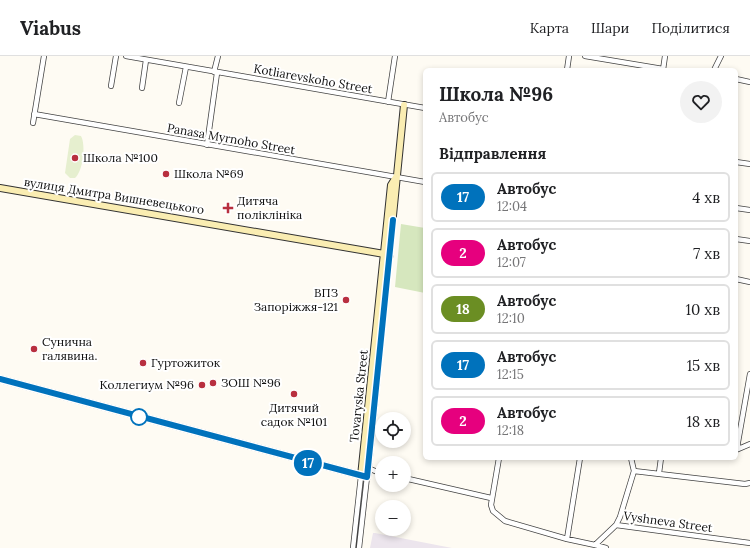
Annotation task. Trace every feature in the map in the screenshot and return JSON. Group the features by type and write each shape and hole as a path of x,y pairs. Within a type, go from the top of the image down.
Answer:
{"street":[{"path":"33,123 44,56"},
{"path":"111,86 116,56"},
{"name":"Kotliarevskoho Street","path":"126,56 423,108"},
{"path":"207,144 218,56"},
{"path":"388,102 395,56"},
{"path":"567,68 569,56"},
{"path":"585,56 652,68"},
{"path":"663,68 665,56"},
{"path":"715,68 721,56"},
{"path":"142,88 146,60"},
{"path":"179,103 186,67"},
{"path":"738,79 750,82"},
{"path":"394,185 404,105"},
{"name":"Panasa Myrnoho Street","path":"34,114 341,169 423,182"},
{"path":"738,162 750,164"},
{"name":"Tovaryska Street","path":"353,548 364,477 368,468 386,254 393,220 394,185"},
{"name":"Tovaryska Street","path":"386,254 384,246 394,185"},
{"name":"вулиця Дмитра Вишневецького","path":"0,188 386,254"},
{"path":"738,208 750,210"},
{"path":"738,238 750,241"},
{"name":"Tovaryska Street","path":"360,546 364,477 386,267"},
{"path":"738,279 750,282"},
{"path":"738,442 750,374"},
{"path":"0,379 364,477"},
{"path":"738,450 750,444"},
{"path":"499,460 491,498 493,511 505,521 567,539 606,548"},
{"path":"567,539 580,460"},
{"path":"632,460 634,470 745,484 750,483"},
{"path":"659,473 661,460"},
{"path":"368,468 375,471"},
{"name":"Vyshneva Street","path":"634,470 620,517 616,525 750,544"},
{"path":"411,480 491,498"},
{"path":"595,545 616,525"},
{"path":"354,542 360,546"}],"shaded area":[{"path":"373,533 375,533 375,536 390,536 452,548 370,548"}],"green space":[{"name":"Школа №100","path":"75,135 81,136 83,140 83,158 78,175 75,178 70,178 65,173 70,139"},
{"path":"401,224 423,228 423,293 395,287"}],"bus line":[{"name":"17","path":"0,379 151,421 367,477 381,353 393,220"}],"place":[{"name":"Школа №100","path":"75,158"},
{"name":"Школа №69","path":"166,174"},
{"name":"Дитяча поліклініка","path":"228,208"},
{"name":"ВПЗ Запоріжжя-121","path":"346,300"},
{"name":"Сунична галявина.","path":"34,349"},
{"name":"Гуртожиток","path":"143,363"},
{"name":"ЗОШ №96","path":"213,383"},
{"name":"Коллегиум №96","path":"202,385"},
{"name":"Дитячий садок №101","path":"294,394"}]}
